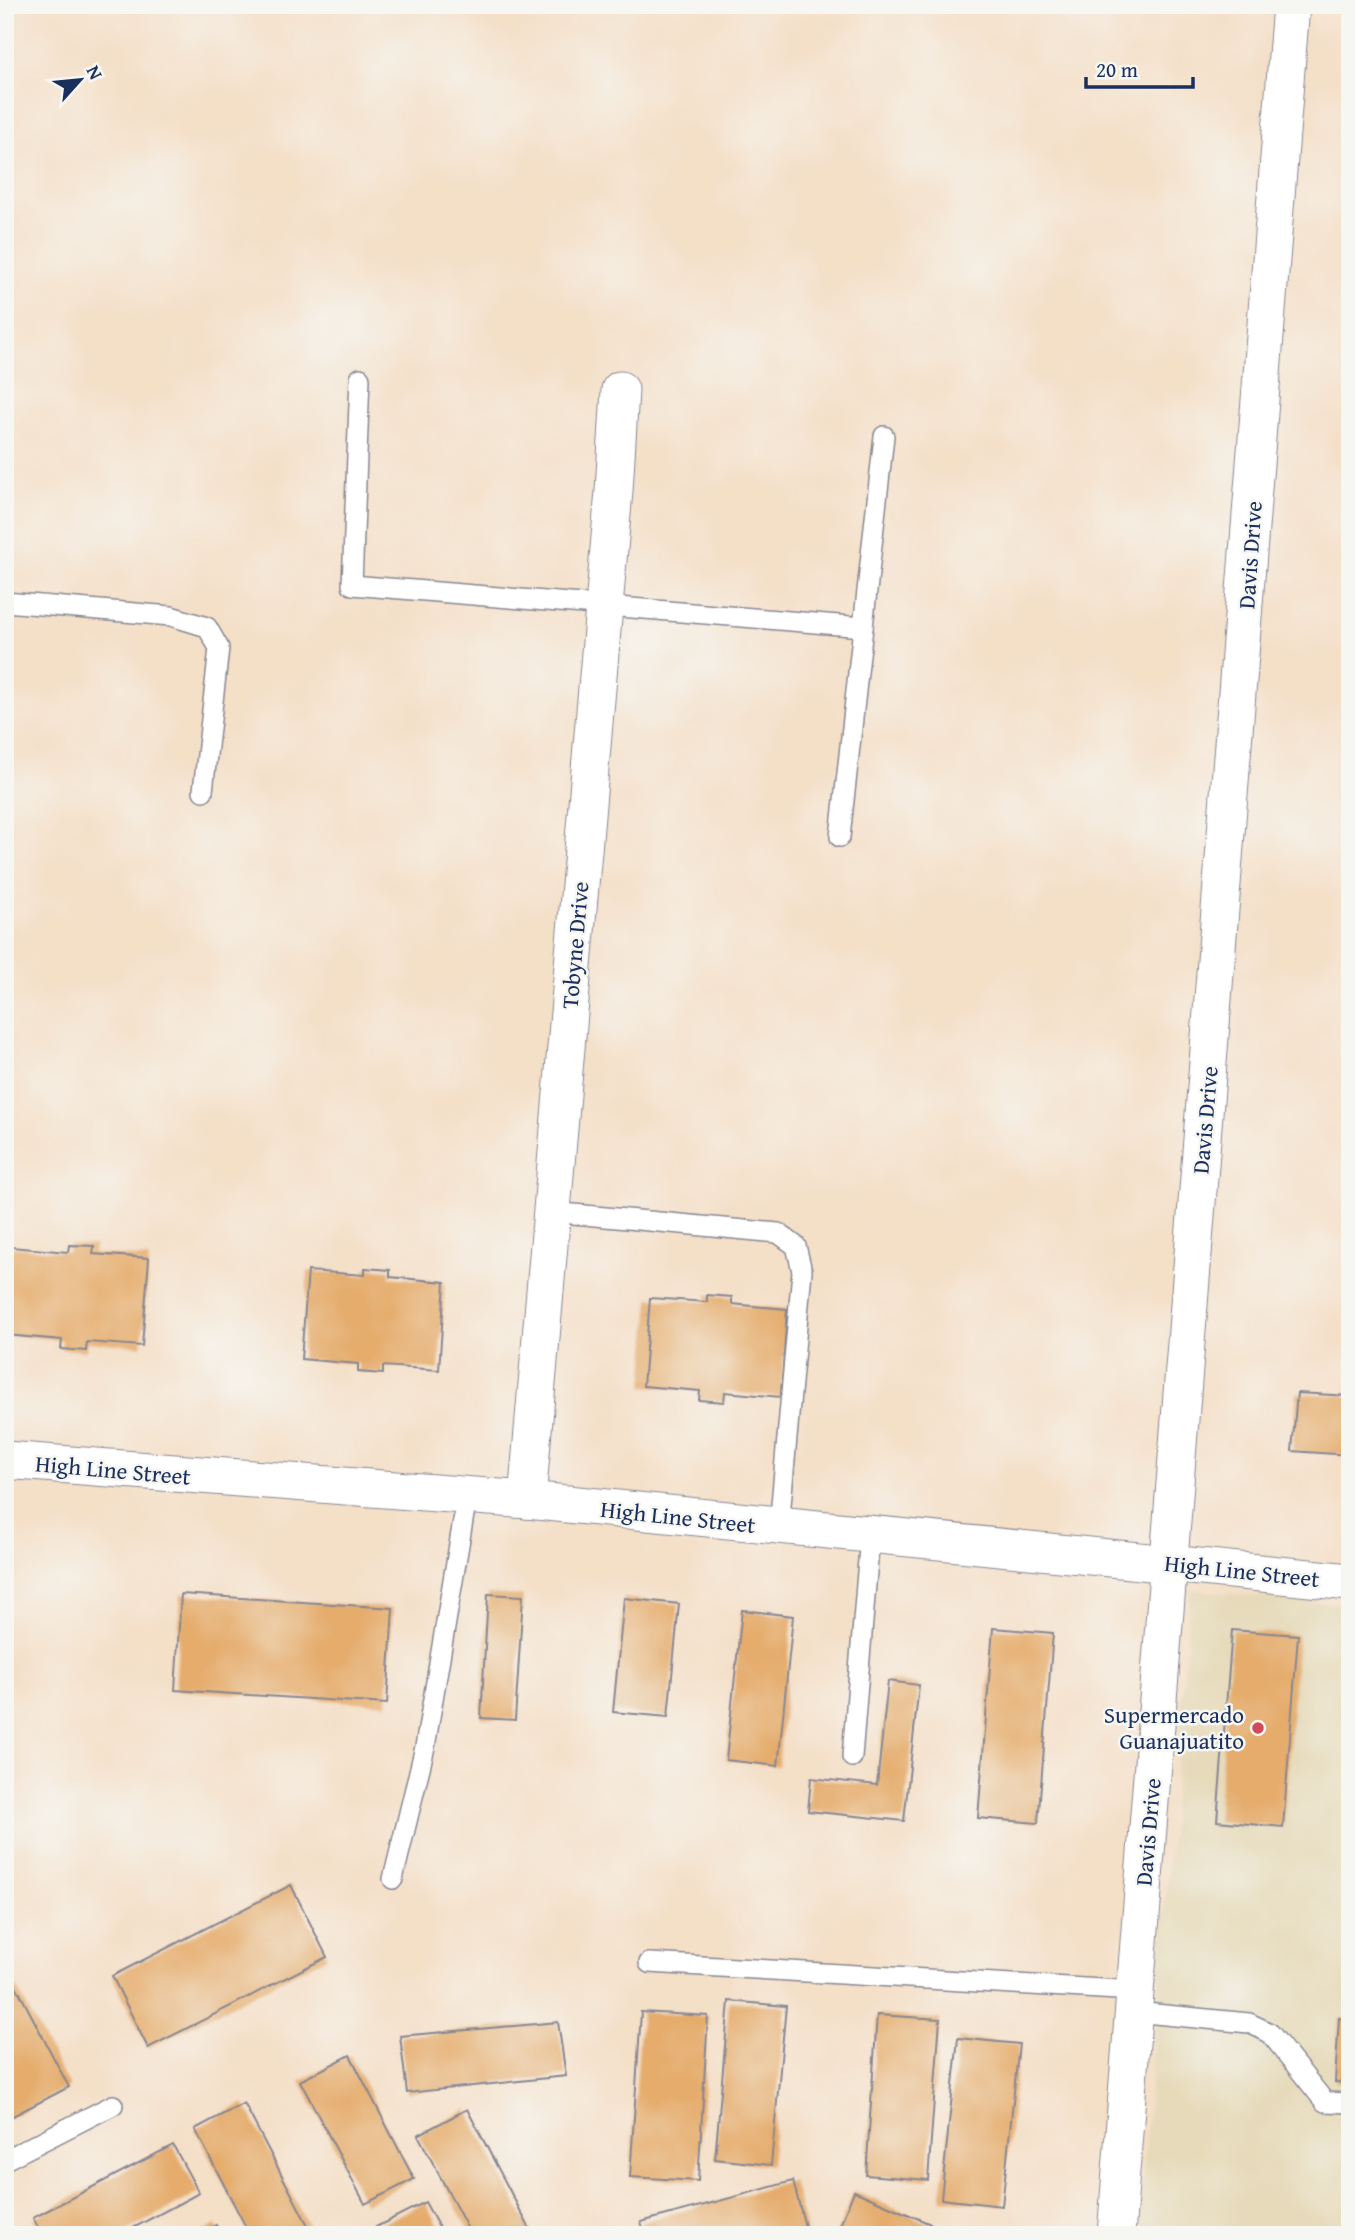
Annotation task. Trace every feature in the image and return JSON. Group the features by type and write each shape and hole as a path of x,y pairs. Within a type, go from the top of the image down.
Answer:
{"street":[{"name":"Davis Drive","path":"1116,2235 1291,5"},
{"name":"Tobyne Drive","path":"527,1500 605,604 620,390"},
{"name":"High Line Street","path":"5,1460 527,1500 1350,1582"}],"lane":[{"path":"360,378 352,585 863,627"},
{"path":"840,837 884,436"},
{"path":"5,602 171,616 207,626 219,648 203,791"},
{"path":"552,1212 778,1233 796,1246 803,1271 779,1527"},
{"path":"393,1879 425,1747 467,1497"},
{"path":"852,1757 870,1535"},
{"path":"649,1963 1135,2002 1249,2023 1270,2033 1325,2102 1350,2103"},
{"path":"5,2161 113,2105"}],"shaded area":[{"path":"1191,1590 1350,1605 1350,2235 1138,2235"}],"building":[{"path":"69,1245 94,1246 93,1254 149,1258 142,1346 87,1342 86,1351 61,1349 62,1340 5,1335 11,1247 68,1252"},
{"path":"365,1268 390,1270 390,1277 445,1282 439,1370 383,1366 383,1374 358,1372 358,1364 301,1359 308,1271 365,1275"},
{"path":"707,1295 732,1297 732,1304 787,1309 781,1397 725,1392 724,1402 699,1400 700,1391 643,1386 650,1298 707,1302"},
{"path":"1297,1393 1350,1396 1350,1455 1292,1451"},
{"path":"181,1594 393,1608 387,1704 175,1690"},
{"path":"488,1594 523,1596 515,1720 481,1718"},
{"path":"624,1598 679,1604 668,1717 613,1712"},
{"path":"742,1610 793,1616 778,1766 726,1760"},
{"path":"993,1628 1053,1633 1038,1823 978,1818"},
{"name":"Supermercado Guanajuatito","path":"1232,1630 1298,1635 1283,1827 1217,1821"},
{"path":"888,1681 919,1685 904,1821 808,1811 811,1778 877,1785"},
{"path":"291,1885 327,1957 148,2048 112,1976"},
{"path":"5,1965 69,2087 5,2120"},
{"path":"729,2001 786,2006 771,2165 715,2159"},
{"path":"641,2012 708,2016 698,2181 630,2177"},
{"path":"877,2015 940,2019 928,2180 866,2175"},
{"path":"1339,2018 1350,2019 1350,2083 1335,2082"},
{"path":"558,2022 566,2076 407,2093 400,2036"},
{"path":"958,2038 1019,2044 1002,2206 941,2199"},
{"path":"350,2055 414,2179 365,2204 300,2081"},
{"path":"244,2103 313,2235 250,2235 195,2129"},
{"path":"467,2109 533,2235 471,2235 418,2135"},
{"path":"173,2145 199,2193 120,2235 42,2235 33,2218"},
{"path":"793,2181 807,2234 645,2235 641,2222"},
{"path":"854,2191 956,2235 836,2235"},
{"path":"425,2202 443,2235 380,2235 376,2227"},
{"path":"216,2225 221,2235 198,2235"}],"place":[{"name":"Supermercado Guanajuatito","path":"1258,1728"}]}
